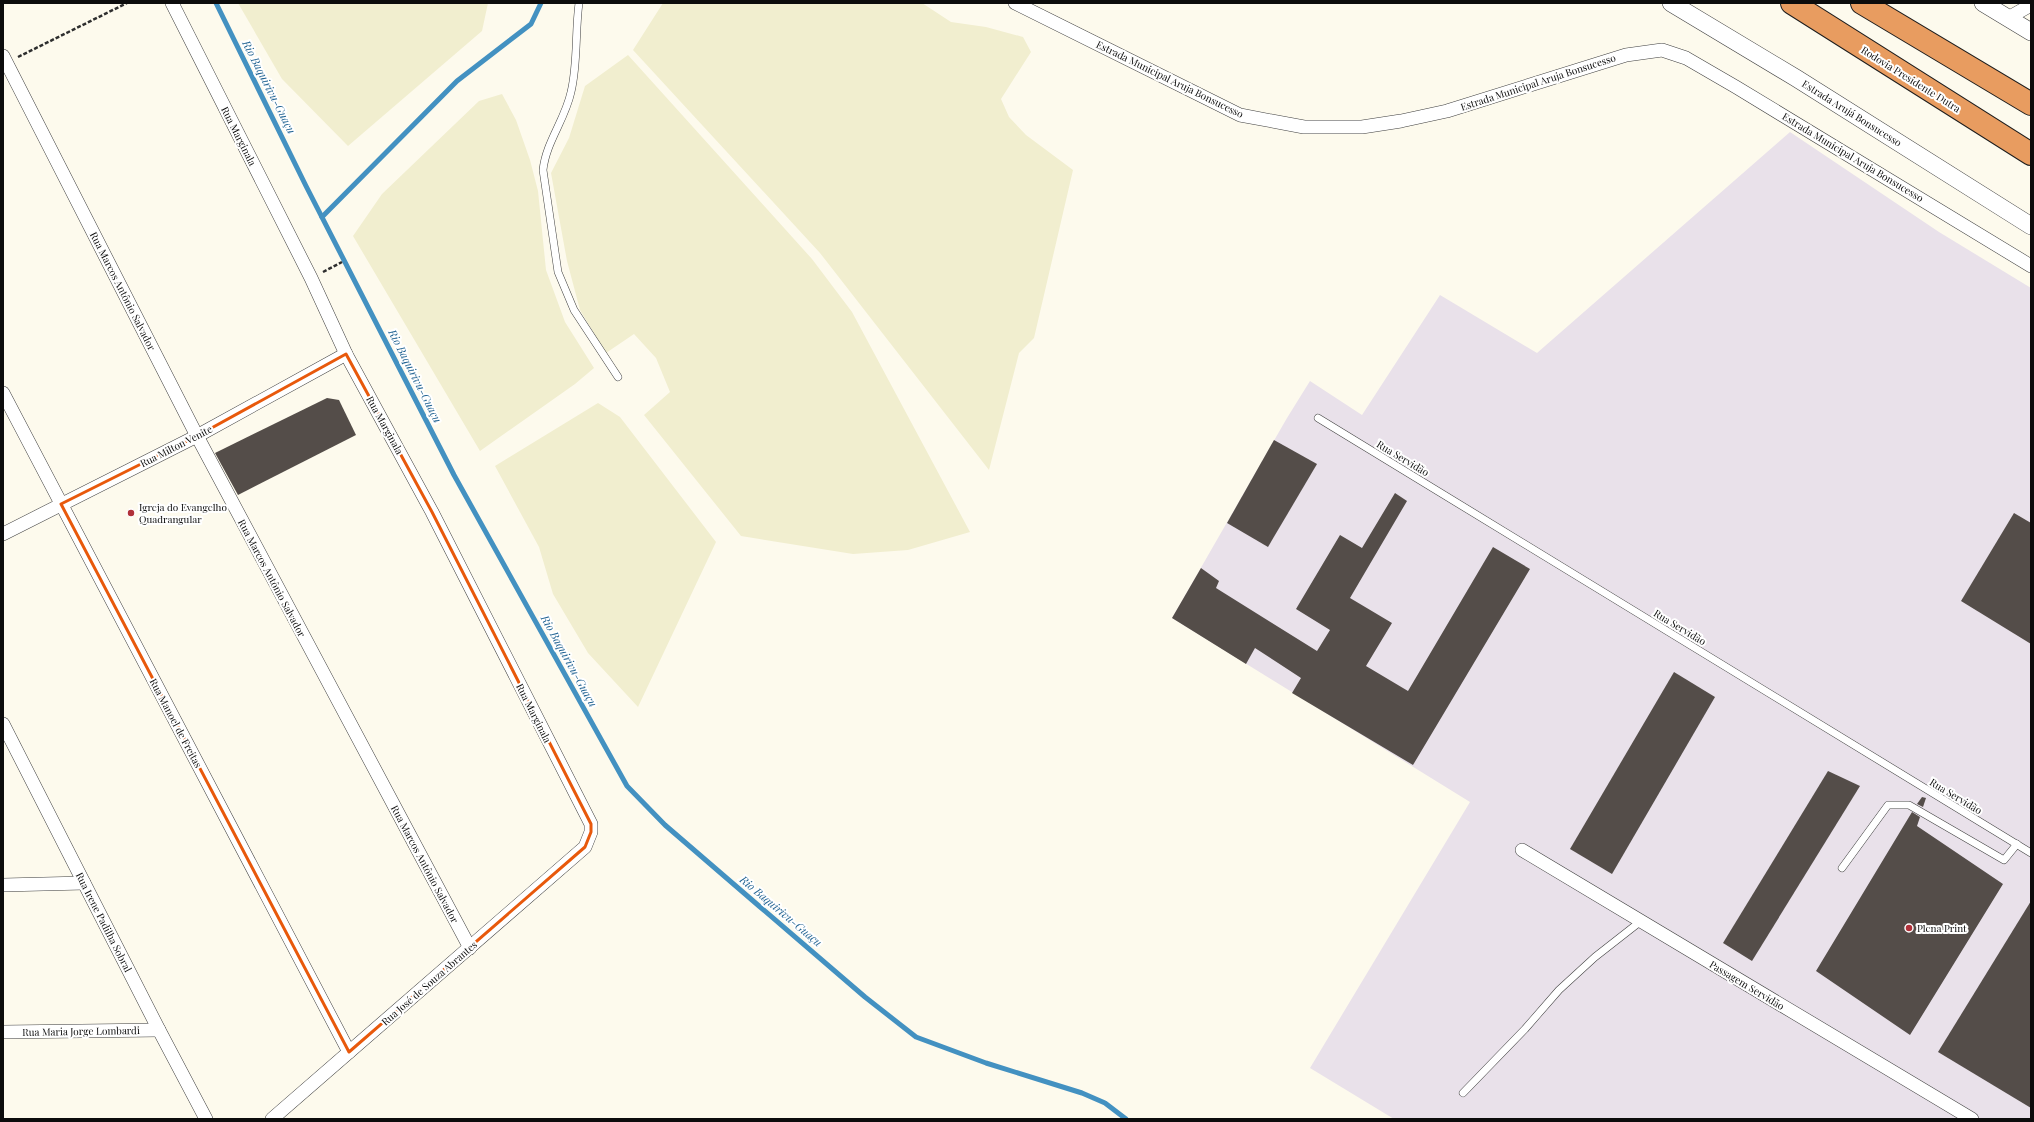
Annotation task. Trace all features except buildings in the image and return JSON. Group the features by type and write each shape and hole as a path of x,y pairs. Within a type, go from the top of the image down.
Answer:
{"highway":[{"name":"Rodovia Presidente Dutra","path":"1792,3 2031,154"},
{"path":"1862,3 2031,104"}],"street":[{"name":"Rua Marginala","path":"172,3 311,278 346,354 432,512 591,824 591,832 585,846"},
{"name":"Estrada Municipal Aruja Bonsucesso","path":"1015,3 1240,115 1304,127 1362,127 1447,112 1626,55 1662,50 1686,58 1736,87 2031,266"},
{"name":"Estrada Arujá Bonsucesso","path":"1671,3 1803,83 2031,226"},
{"path":"1983,3 2031,32"},
{"path":"2008,18 2031,6"},
{"name":"Rua Marcos Antônio Salvador","path":"5,59 196,436 470,948"},
{"name":"Rua Milton Venite","path":"3,534 196,436 346,354"},
{"name":"Rua Manoel de Freitas","path":"3,393 349,1052"},
{"name":"Rua Irene Padilha Sobral","path":"3,724 206,1119"},
{"name":"Rua José de Souza Abrantes","path":"273,1119 585,846"},
{"name":"Passagem Servidão","path":"1522,850 1972,1119"},
{"path":"3,885 84,883"},
{"name":"Rua Maria Jorge Lombardi","path":"3,1032 159,1030"}],"lane":[{"path":"579,3 572,91 567,108 544,157 542,170 560,278 574,310 618,377"},
{"name":"Rua Servidão","path":"1318,418 2031,853"},
{"path":"1842,868 1888,805 1909,805 2004,860 2017,844"},
{"path":"1462,1093 1516,1040 1559,990 1640,921"}],"path":[{"path":"5,59 127,3"},
{"path":"318,275 342,262"}],"highlighted area":[{"path":"346,354 432,512 591,824 591,832 585,847 349,1052 61,504 197,436"}],"shaded area":[{"path":"238,3 488,3 482,31 348,146 282,79"},
{"path":"663,3 922,3 951,22 986,27 1023,37 1031,52 1001,99 1009,117 1026,135 1073,170 1034,338 1019,353 989,470 820,253 633,50"},
{"path":"628,55 812,259 852,312 970,532 908,550 853,554 741,536 644,415 670,392 656,358 634,334 606,353 580,310 567,261 551,173 569,138 585,86"},
{"path":"502,94 516,120 530,160 538,191 546,270 565,322 594,368 575,384 480,451 353,236 382,194 479,101"},
{"path":"1790,132 1939,232 2031,288 2031,1119 1394,1119 1310,1068 1470,802 1172,618 1287,418 1310,381 1362,415 1440,295 1537,353"},
{"path":"598,403 620,417 716,542 638,707 588,653 553,594 539,547 495,466"}],"waterway":[{"name":"Rio Baquirivu-Guaçu","path":"216,3 306,186 454,475 627,786 665,825 865,997 916,1037 986,1063 1082,1093 1105,1103 1126,1119"},
{"path":"322,217 457,81 531,24 541,3"}],"place":[{"name":"Igreja do Evangelho Quadrangular","path":"131,513"},
{"name":"Plena Print","path":"1909,928"}]}
